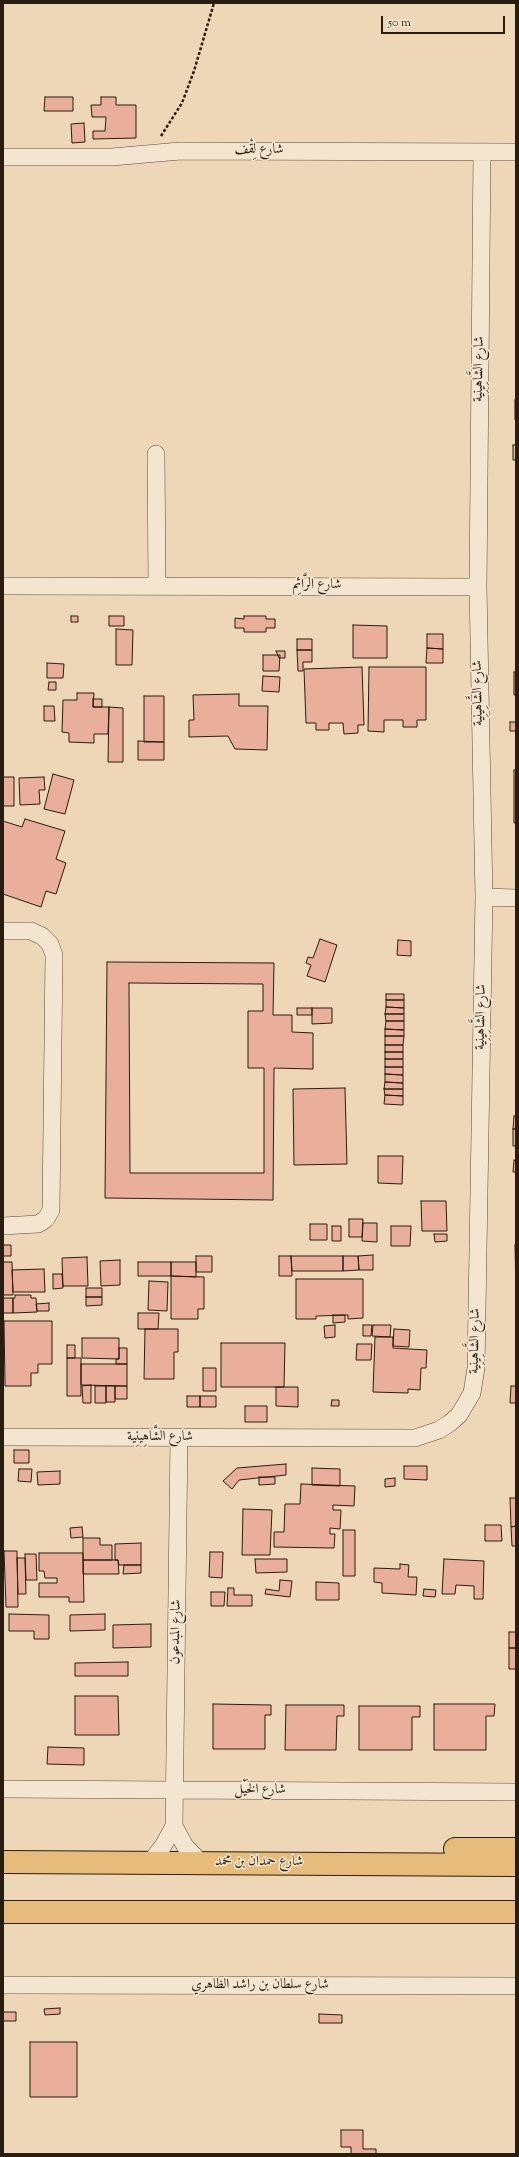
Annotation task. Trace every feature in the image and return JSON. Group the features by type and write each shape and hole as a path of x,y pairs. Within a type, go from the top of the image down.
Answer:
{"main road":[{"path":"313,1863 339,1853 367,1850 516,1849"},
{"name":"شارع حمدان بن محمد","path":"9,1861 516,1865"},
{"path":"468,1911 516,1924"},
{"path":"3,1912 516,1912"}],"street":[{"name":"شارع لِقْف","path":"3,157 112,156 180,151 516,152"},
{"name":"شارع الشَّاهِينِية","path":"3,1438 415,1438 439,1430 459,1414 472,1393 476,1368 484,897 478,587 482,152"},
{"path":"156,454 157,586"},
{"name":"شارع الرَّائِم","path":"3,586 478,587"},
{"path":"484,897 516,898"},
{"path":"3,931 31,931 42,936 50,944 54,955 51,1210 46,1219 38,1224 3,1226"},
{"name":"شارع المبدعون","path":"150,1862 164,1846 174,1826 179,1438"},
{"name":"شارع الخَيْل","path":"3,1789 516,1792"},
{"name":"شارع المبدعون","path":"174,1826 185,1846 201,1863"},
{"name":"شارع سلطان بن راشد الظاهري","path":"3,1985 516,1986"}],"path":[{"path":"144,153 165,132 182,103 194,71 214,3"}],"building":[{"path":"45,97 73,97 73,111 44,111"},
{"path":"101,97 116,97 116,105 136,105 136,138 93,139 93,131 105,131 106,117 92,117 91,105 101,105"},
{"path":"84,123 85,142 72,143 71,124"},
{"path":"516,400 516,420 515,420"},
{"path":"513,445 516,445 516,460 513,460"},
{"path":"71,616 78,616 78,622 71,622"},
{"path":"109,616 124,616 124,626 109,626"},
{"path":"244,616 266,616 266,619 275,619 275,628 266,628 266,632 244,632 244,628 235,628 235,618 244,619"},
{"path":"353,625 387,626 387,658 353,658"},
{"path":"116,629 133,630 132,665 116,665"},
{"path":"427,634 443,634 443,649 427,648"},
{"path":"297,639 312,639 312,650 297,650"},
{"path":"427,648 443,649 443,663 426,663"},
{"path":"297,650 312,650 312,662 303,662 303,671 298,671"},
{"path":"276,651 285,651 285,658 279,658"},
{"path":"263,655 280,655 279,671 263,671"},
{"path":"47,663 64,664 63,678 47,678"},
{"path":"362,667 364,725 358,725 358,733 344,734 343,723 329,723 329,730 316,730 316,723 306,723 304,669"},
{"path":"369,667 426,667 426,720 417,720 417,727 403,727 403,720 384,720 384,732 368,731"},
{"path":"514,672 516,672 516,695 514,695"},
{"path":"263,676 280,677 279,692 262,691"},
{"path":"49,682 56,682 56,690 48,690"},
{"path":"77,693 94,693 93,707 109,707 108,734 94,734 94,743 69,742 69,733 62,732 63,700 77,700"},
{"path":"239,694 239,706 268,706 267,750 235,749 228,736 189,737 189,720 194,720 193,695"},
{"path":"144,696 164,696 164,742 144,742"},
{"path":"93,699 102,699 102,707 93,707"},
{"path":"44,706 54,706 55,721 44,721"},
{"path":"109,707 123,708 123,762 108,762"},
{"path":"510,722 516,722 516,731 510,731"},
{"path":"138,741 164,742 164,760 138,760"},
{"path":"514,770 516,770 516,823 514,823"},
{"path":"53,774 74,780 65,814 44,809"},
{"path":"3,777 14,777 14,806 3,806"},
{"path":"44,777 45,790 39,790 40,804 20,805 19,778"},
{"path":"25,819 65,831 56,859 66,863 56,894 46,891 41,907 3,894 3,821 22,827"},
{"path":"320,939 337,945 325,982 307,976 311,965 306,963 308,957 313,958"},
{"path":"398,940 411,941 411,956 397,955"},
{"path":"107,962 274,963 273,1015 292,1015 292,1032 313,1033 313,1069 274,1068 273,1200 105,1198","holes":["129,983 263,984 263,1011 248,1011 248,1068 264,1068 264,1173 130,1173"]},
{"path":"386,994 404,994 404,1000 386,1000"},
{"path":"386,1000 404,1000 404,1008 386,1007"},
{"path":"386,1007 404,1008 404,1014 385,1014"},
{"path":"297,1008 312,1008 312,1015 297,1015"},
{"path":"312,1008 332,1008 332,1023 312,1024"},
{"path":"385,1014 404,1014 404,1021 386,1021"},
{"path":"386,1021 404,1021 404,1030 385,1029"},
{"path":"385,1029 404,1030 404,1036 385,1036"},
{"path":"385,1036 404,1036 403,1045 385,1045"},
{"path":"385,1045 403,1045 403,1052 385,1052"},
{"path":"385,1052 403,1052 403,1059 385,1059"},
{"path":"385,1059 403,1059 403,1067 385,1067"},
{"path":"385,1067 403,1067 403,1075 385,1074"},
{"path":"385,1074 403,1075 403,1083 385,1082"},
{"path":"385,1082 403,1083 403,1089 384,1089"},
{"path":"345,1088 347,1164 294,1165 293,1089"},
{"path":"384,1089 403,1089 403,1096 385,1095"},
{"path":"385,1095 403,1096 403,1105 384,1104"},
{"path":"514,1116 516,1116 516,1129 513,1129"},
{"path":"513,1129 516,1129 516,1146 513,1146"},
{"path":"378,1156 403,1156 402,1184 378,1183"},
{"path":"514,1160 516,1161 516,1172 513,1172"},
{"path":"421,1201 446,1201 447,1231 422,1231"},
{"path":"349,1219 363,1219 362,1237 349,1237"},
{"path":"363,1223 377,1223 377,1242 362,1241"},
{"path":"310,1224 327,1224 327,1240 310,1240"},
{"path":"332,1226 341,1226 341,1241 332,1241"},
{"path":"391,1226 411,1226 410,1246 391,1246"},
{"path":"434,1234 447,1234 447,1241 435,1242"},
{"path":"3,1245 11,1245 11,1256 3,1256"},
{"path":"515,1245 516,1245 516,1293"},
{"path":"373,1255 373,1270 359,1270 358,1256"},
{"path":"196,1256 212,1256 212,1272 196,1272"},
{"path":"279,1256 291,1256 292,1276 279,1276"},
{"path":"291,1256 343,1256 343,1271 292,1271"},
{"path":"343,1256 358,1256 359,1270 343,1271"},
{"path":"87,1257 88,1286 63,1286 62,1258"},
{"path":"120,1260 120,1285 101,1286 100,1261"},
{"path":"3,1262 12,1262 13,1295 3,1295"},
{"path":"138,1262 171,1262 171,1276 138,1276"},
{"path":"171,1262 196,1262 196,1277 171,1276"},
{"path":"44,1269 45,1292 13,1292 12,1270"},
{"path":"53,1274 62,1274 63,1288 53,1289"},
{"path":"171,1276 204,1277 204,1309 198,1309 198,1319 171,1319"},
{"path":"296,1279 363,1279 363,1318 348,1319 348,1315 316,1316 316,1319 296,1319"},
{"path":"149,1281 168,1282 167,1311 148,1310"},
{"path":"86,1288 102,1288 102,1297 86,1297"},
{"path":"15,1295 31,1295 31,1298 36,1298 37,1312 13,1313 13,1298 15,1298"},
{"path":"86,1297 102,1297 102,1305 86,1306"},
{"path":"3,1298 13,1298 13,1313 3,1313"},
{"path":"49,1303 49,1311 37,1311 36,1304"},
{"path":"138,1313 159,1313 158,1329 138,1329"},
{"path":"333,1315 345,1315 345,1322 333,1323"},
{"path":"4,1321 52,1321 52,1364 38,1364 38,1373 31,1373 31,1386 5,1386"},
{"path":"335,1325 335,1337 325,1338 324,1326"},
{"path":"363,1325 372,1325 371,1336 363,1336"},
{"path":"373,1325 391,1325 390,1337 372,1336"},
{"path":"145,1329 178,1329 178,1352 174,1352 174,1379 144,1379"},
{"path":"394,1329 410,1330 409,1347 393,1346"},
{"path":"375,1337 393,1337 393,1348 427,1350 426,1368 421,1368 420,1390 408,1389 408,1393 373,1392"},
{"path":"82,1338 119,1338 119,1359 82,1358"},
{"path":"221,1343 285,1343 284,1387 221,1387"},
{"path":"357,1344 372,1344 371,1360 356,1360"},
{"path":"67,1345 75,1345 75,1358 67,1358"},
{"path":"119,1348 127,1348 127,1364 116,1364 116,1359 119,1359"},
{"path":"67,1358 81,1358 81,1396 67,1396"},
{"path":"81,1364 127,1364 127,1386 81,1385"},
{"path":"203,1368 216,1368 216,1391 203,1391"},
{"path":"91,1385 91,1403 83,1403 82,1386"},
{"path":"95,1386 106,1386 106,1403 95,1403"},
{"path":"106,1386 115,1386 115,1402 106,1402"},
{"path":"115,1386 127,1386 127,1399 115,1399"},
{"path":"511,1386 516,1386 516,1403 510,1403"},
{"path":"276,1387 298,1387 298,1407 276,1406"},
{"path":"187,1396 200,1396 200,1407 187,1407"},
{"path":"200,1396 216,1396 216,1407 200,1407"},
{"path":"332,1400 339,1400 339,1406 331,1406"},
{"path":"245,1406 267,1406 267,1422 245,1422"},
{"path":"14,1450 29,1450 29,1463 14,1463"},
{"path":"286,1464 286,1475 239,1480 232,1489 223,1481 237,1468"},
{"path":"404,1466 427,1466 427,1480 404,1479"},
{"path":"312,1468 340,1469 340,1486 312,1485"},
{"path":"19,1469 32,1469 31,1482 18,1481"},
{"path":"60,1471 60,1484 38,1485 37,1472"},
{"path":"259,1477 275,1477 275,1484 259,1485"},
{"path":"395,1478 395,1486 385,1487 385,1479"},
{"path":"301,1484 355,1486 354,1506 333,1505 333,1510 341,1510 340,1529 330,1528 330,1534 335,1534 334,1548 274,1547 274,1532 284,1532 285,1504 300,1504"},
{"path":"510,1498 516,1498 516,1526 511,1527"},
{"path":"243,1509 272,1510 270,1555 242,1555"},
{"path":"485,1525 501,1525 502,1541 485,1541"},
{"path":"516,1526 516,1546 512,1546 511,1527"},
{"path":"82,1527 83,1537 71,1538 70,1528"},
{"path":"343,1530 355,1530 355,1576 343,1576"},
{"path":"83,1538 100,1538 100,1545 112,1545 112,1560 83,1560"},
{"path":"141,1543 141,1565 119,1565 118,1560 115,1560 115,1544"},
{"path":"4,1551 17,1551 18,1607 6,1607"},
{"path":"210,1552 223,1552 222,1578 209,1577"},
{"path":"39,1553 83,1553 84,1602 69,1602 69,1597 39,1597 39,1583 57,1583 57,1578 45,1578 44,1571 39,1571"},
{"path":"25,1554 36,1554 37,1580 26,1580"},
{"path":"17,1558 25,1558 26,1594 18,1594"},
{"path":"255,1559 287,1559 287,1572 256,1573"},
{"path":"444,1559 484,1561 483,1599 474,1599 474,1586 456,1585 455,1594 442,1594"},
{"path":"83,1560 118,1560 119,1574 83,1574"},
{"path":"400,1564 409,1565 408,1577 417,1577 416,1595 382,1593 382,1583 374,1582 374,1568 400,1569"},
{"path":"124,1565 141,1565 141,1573 123,1574"},
{"path":"280,1580 292,1581 290,1597 265,1594 266,1589 279,1591"},
{"path":"316,1582 339,1583 339,1600 316,1600"},
{"path":"228,1588 234,1588 234,1595 252,1595 252,1606 227,1606"},
{"path":"424,1589 436,1590 435,1597 423,1596"},
{"path":"211,1592 225,1592 224,1606 211,1606"},
{"path":"9,1614 49,1615 49,1639 34,1639 34,1631 9,1631"},
{"path":"105,1614 105,1630 70,1631 70,1615"},
{"path":"151,1624 151,1647 113,1648 113,1625"},
{"path":"509,1632 516,1632 516,1648 509,1648"},
{"path":"509,1648 516,1648 516,1669 509,1669"},
{"path":"128,1662 128,1676 75,1676 75,1663"},
{"path":"75,1696 118,1696 119,1735 75,1735"},
{"path":"213,1704 271,1705 271,1715 265,1715 265,1749 213,1749"},
{"path":"434,1704 495,1704 494,1716 486,1716 486,1750 434,1750"},
{"path":"286,1705 344,1705 344,1716 337,1716 336,1750 285,1750"},
{"path":"359,1706 420,1706 420,1717 412,1717 412,1750 359,1750"},
{"path":"48,1747 84,1748 84,1765 47,1764"},
{"path":"60,2008 60,2014 45,2015 44,2009"},
{"path":"3,2012 16,2012 16,2021 3,2021"},
{"path":"319,2014 342,2015 342,2023 319,2023"},
{"path":"30,2042 77,2042 77,2097 30,2097"},
{"path":"341,2130 363,2130 363,2149 376,2149 376,2154 351,2154 351,2147 341,2147"}]}
